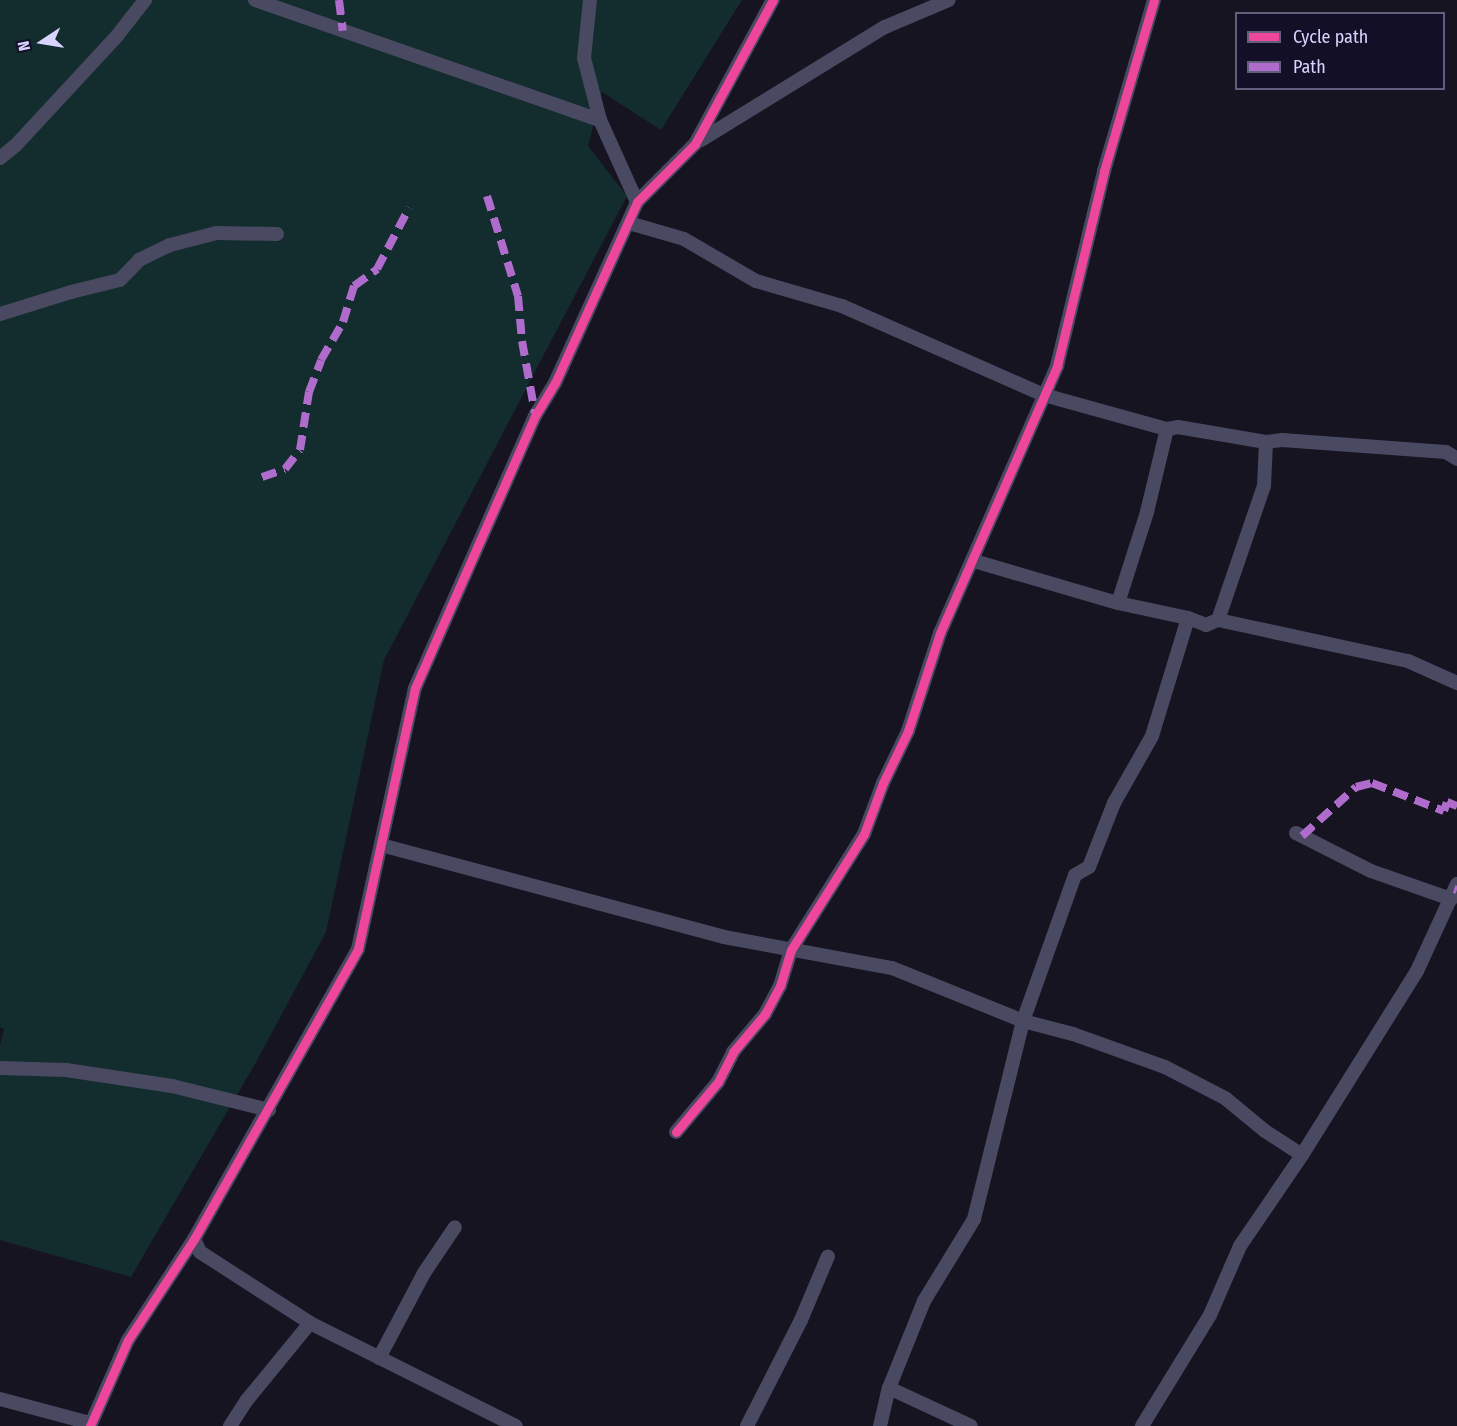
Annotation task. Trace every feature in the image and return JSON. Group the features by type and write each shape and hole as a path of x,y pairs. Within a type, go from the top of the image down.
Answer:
{"street":[{"path":"0,158 16,145 117,36 145,0"},
{"path":"255,0 600,120"},
{"path":"590,0 585,58 600,120 637,202"},
{"path":"695,144 773,0"},
{"path":"0,1399 90,1424 115,1374 128,1340 194,1239 358,949 415,688 535,416 555,382 637,202 695,144 712,131 885,27 949,0"},
{"path":"676,1132 718,1082 733,1052 765,1014 780,986 791,950 864,834 883,783 908,731 940,633 974,561 1057,366 1104,171 1154,0"},
{"path":"629,223 684,239 756,281 842,306 1044,395 1167,429 1178,427 1266,442 1282,440 1446,452 1457,459"},
{"path":"0,314 120,280 139,260 170,245 216,232 277,234"},
{"path":"1118,603 1147,512 1167,429"},
{"path":"1218,620 1264,486 1266,442"},
{"path":"974,561 1118,603 1188,618 1206,625 1218,620 1408,661 1457,682"},
{"path":"880,1426 890,1388 924,1301 974,1219 1023,1021 1075,875 1089,867 1114,803 1152,736 1188,618"},
{"path":"1296,833 1371,871 1451,899"},
{"path":"381,845 724,937 892,969 960,994 1023,1021 1073,1034 1165,1067 1225,1098 1265,1131 1302,1155"},
{"path":"1142,1426 1210,1315 1240,1246 1302,1155 1417,970 1457,884"},
{"path":"0,1068 66,1070 172,1086 269,1110"},
{"path":"379,1358 424,1273 455,1227"},
{"path":"194,1239 200,1252 310,1323 516,1426"},
{"path":"747,1426 801,1320 828,1256"},
{"path":"230,1426 247,1400 310,1323"},
{"path":"890,1388 971,1426"}],"green space":[{"path":"0,0 742,0 661,130 602,92 588,146 627,196 384,660 326,932 255,1064 131,1277 0,1240 0,1045 4,1029 0,1027"}],"marked path":[{"path":"339,0 343,31"},
{"path":"487,196 518,296 522,341 535,413"},
{"path":"262,477 285,469 300,450 309,392 321,360 343,322 354,286 377,269 409,208"},
{"path":"1302,836 1356,787 1372,783 1444,811 1447,802 1457,806"}],"cycle path":[{"path":"90,1426 128,1340 194,1239 358,949 415,688 535,416 555,383 637,202 695,144 773,0"},
{"path":"676,1132 718,1082 733,1052 765,1014 780,986 791,950 864,834 883,783 908,731 940,633 1057,366 1104,171 1154,0"}]}
